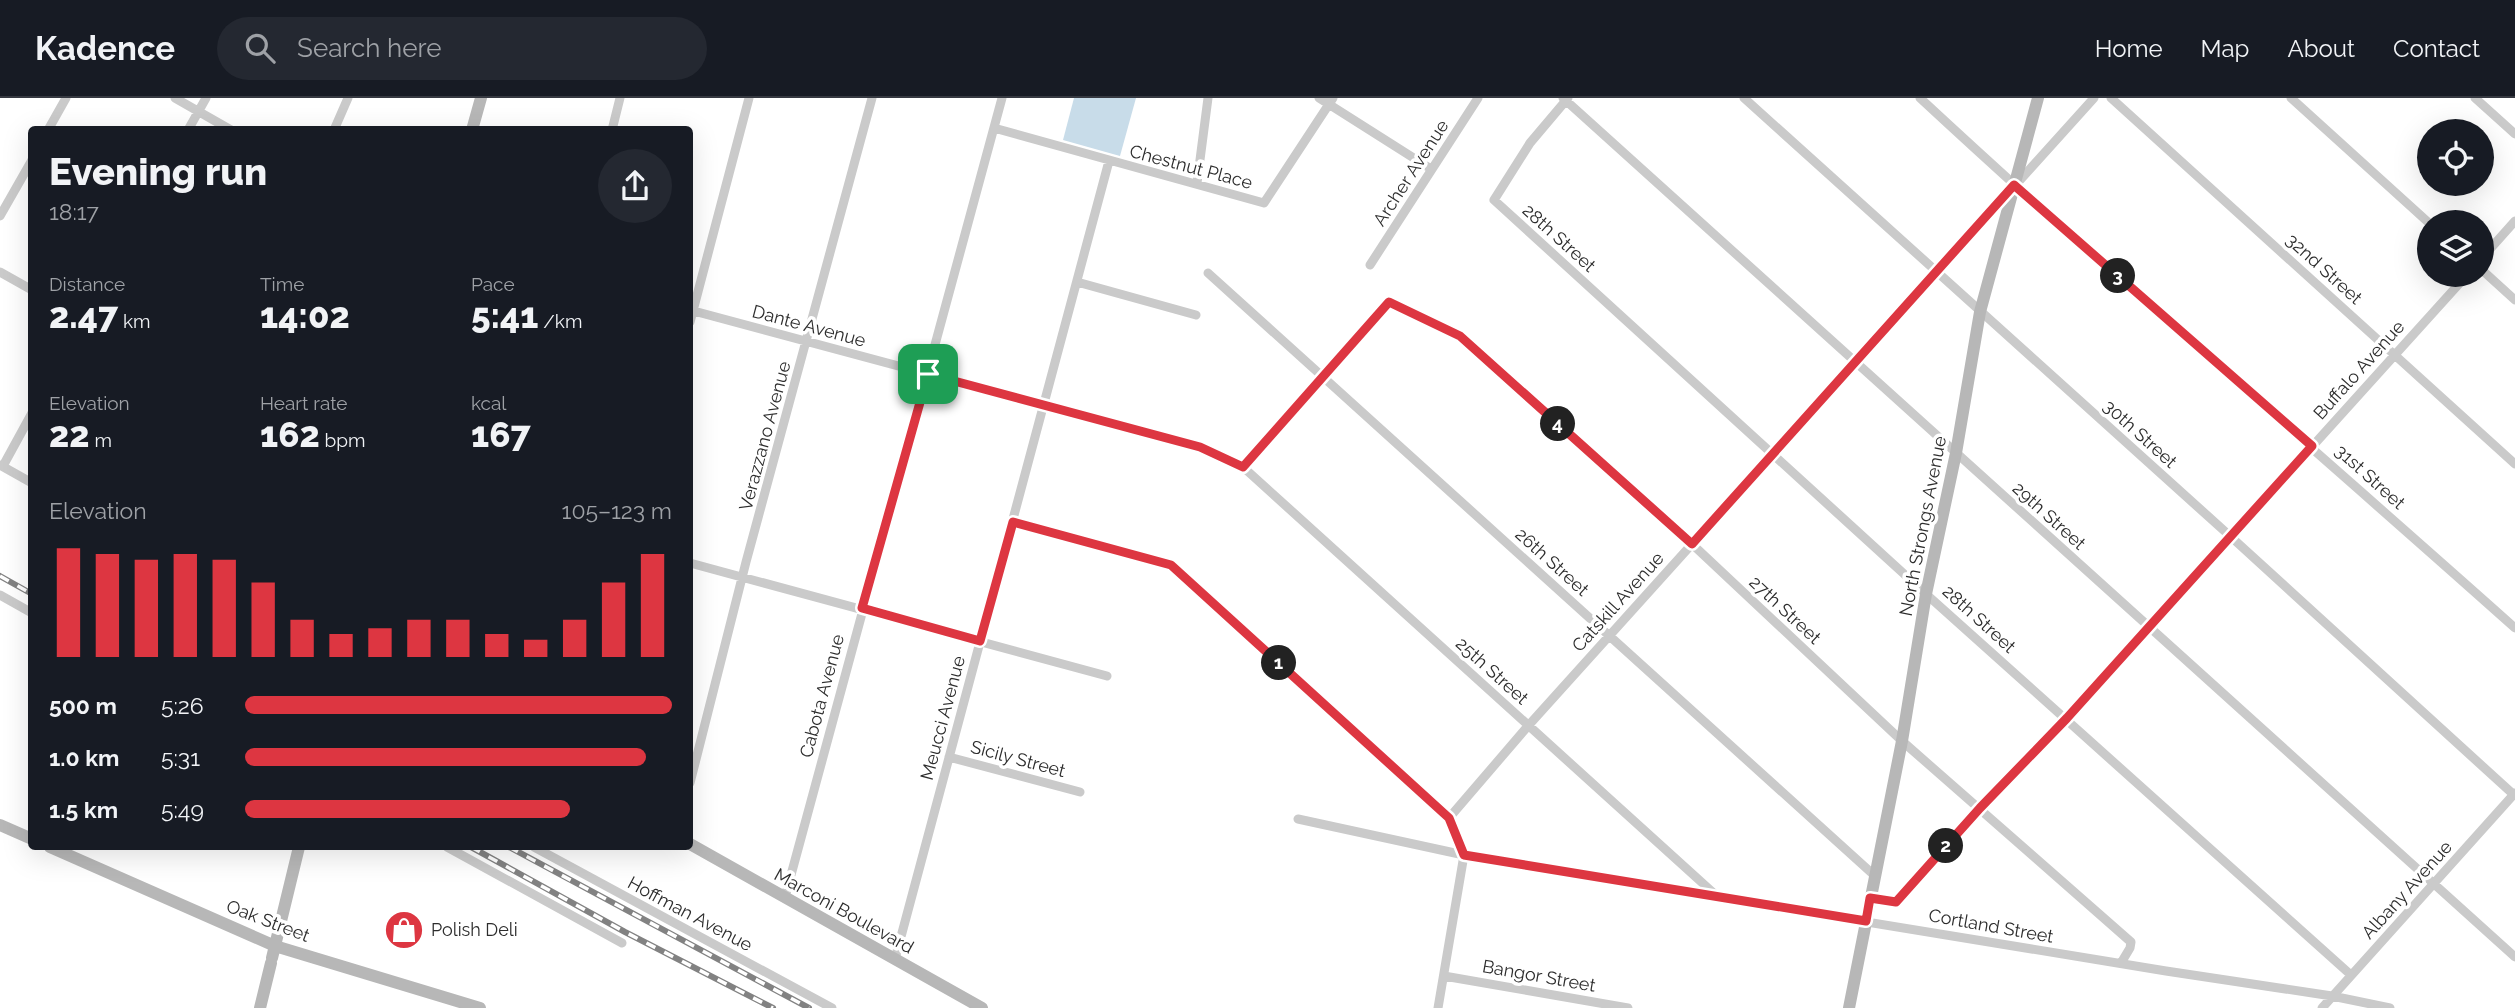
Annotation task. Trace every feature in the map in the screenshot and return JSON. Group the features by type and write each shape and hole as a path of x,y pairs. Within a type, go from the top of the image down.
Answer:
{"street":[{"path":"50,126 66,98"},
{"path":"175,98 224,126"},
{"path":"190,126 206,98"},
{"path":"336,126 348,98"},
{"path":"473,126 481,98"},
{"path":"613,126 620,98"},
{"path":"693,303 749,98"},
{"name":"Verazzano Avenue","path":"693,771 742,577 872,98"},
{"name":"Cabota Avenue","path":"785,897 1002,98"},
{"path":"1197,183 1208,98"},
{"path":"1319,98 1331,101 1431,169"},
{"name":"Archer Avenue","path":"1370,265 1478,98"},
{"name":"30th Street","path":"1744,98 2514,794"},
{"name":"31st Street","path":"1920,98 2014,185 2515,628"},
{"name":"North Strongs Avenue","path":"1849,1008 1902,741 1926,593 1956,453 1980,312 2038,98"},
{"name":"Catskill Avenue","path":"1449,818 1609,635 2094,98"},
{"name":"32nd Street","path":"2111,98 2515,464"},
{"path":"2291,98 2417,212"},
{"path":"2475,98 2515,134"},
{"name":"28th Street","path":"1566,99 1530,144 1494,200 2351,975"},
{"name":"29th Street","path":"1566,99 2515,957"},
{"name":"Chestnut Place","path":"995,128 1264,203 1331,101"},
{"name":"Meucci Avenue","path":"895,959 1110,161"},
{"path":"0,216 28,167"},
{"path":"2494,245 2515,221"},
{"path":"0,272 28,288"},
{"name":"26th Street","path":"1208,273 1875,876"},
{"path":"2494,281 2515,300"},
{"path":"1077,282 1196,315"},
{"name":"Buffalo Avenue","path":"1870,898 1896,902 1980,808 2067,718 2455,287"},
{"name":"27th Street","path":"1323,377 1389,302 1460,336 1692,544 1902,741 2130,942 2121,963"},
{"name":"Dante Avenue","path":"693,311 1200,447 1243,467"},
{"path":"1243,467 1323,377"},
{"path":"28,420 1,466 28,480"},
{"name":"25th Street","path":"1243,467 1719,898"},
{"path":"1013,522 1171,565 1449,818 1464,855 1438,1008"},
{"path":"693,564 1107,676"},
{"path":"0,595 28,610"},
{"name":"Sicily Street","path":"949,758 1080,792"},
{"name":"Albany Avenue","path":"2322,1008 2514,794"},
{"name":"Cortland Street","path":"1298,819 1464,855 2332,996 2390,1008"},
{"path":"0,825 28,837"},
{"name":"Marconi Boulevard","path":"693,846 982,1008"},
{"name":"Oak Street","path":"56,850 273,956 480,1008"},
{"path":"260,1008 298,850"},
{"path":"452,850 622,943"},
{"name":"Hoffman Avenue","path":"540,850 832,1008"},
{"name":"Bangor Street","path":"1444,976 1628,1008"}],"water":[{"path":"1074,98 1136,98 1120,156 1063,140"}],"railway":[{"path":"0,576 28,592"},
{"path":"476,850 625,932 773,1008"},
{"path":"515,850 809,1008"}],"place":[{"name":"Polish Deli","path":"404,930"}],"route":[{"path":"2014,185 2312,446 2067,718 1980,808 1896,902 1870,898 1866,921 1464,855 1449,818 1171,565 1013,522 980,641 862,608 928,374 1200,447 1243,467 1389,302 1460,336 1692,544 2014,185"}]}
